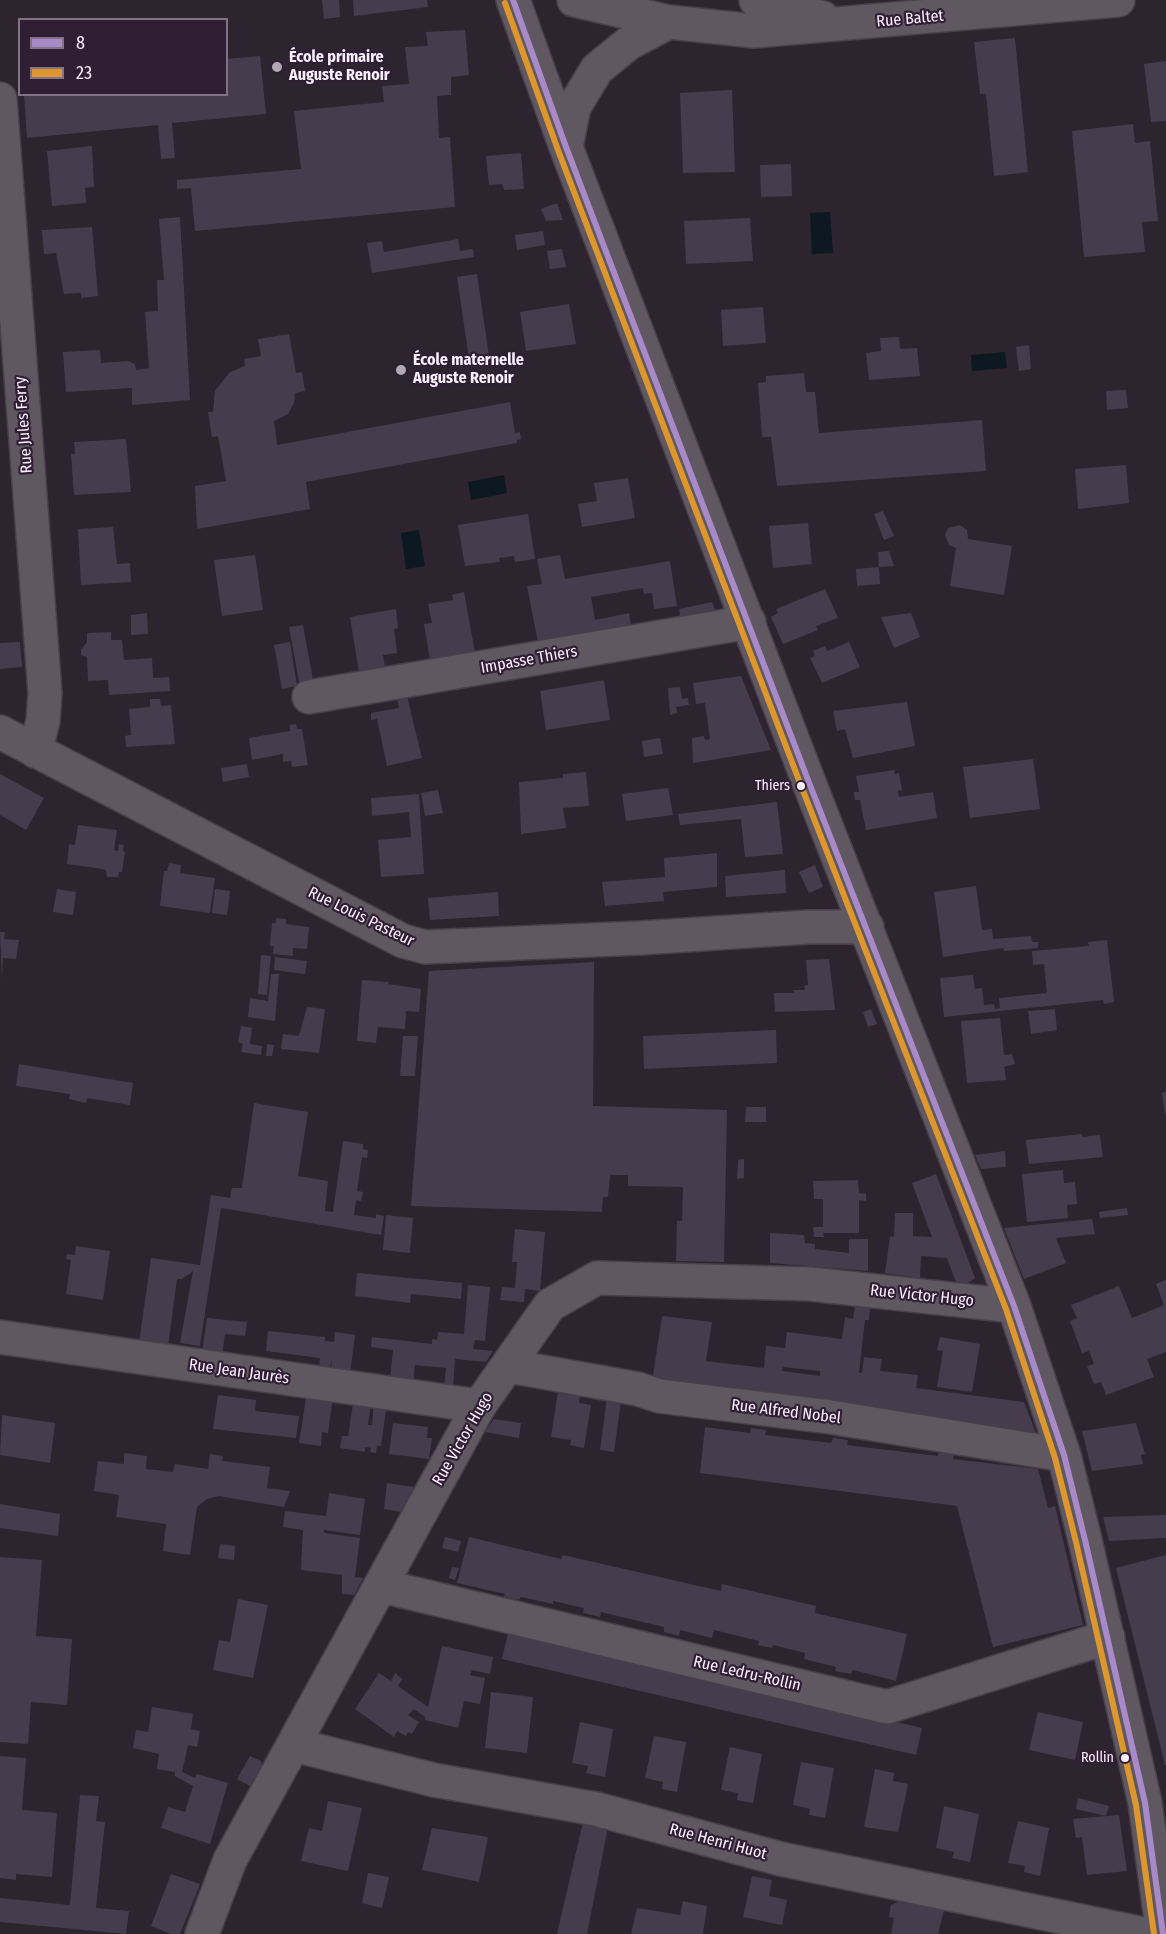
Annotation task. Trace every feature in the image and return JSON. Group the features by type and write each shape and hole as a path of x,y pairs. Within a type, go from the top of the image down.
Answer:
{"street":[{"path":"513,0 566,147 1014,1306 1064,1455 1108,1637 1156,1803 1163,1934"},
{"name":"Rue Baltet","path":"574,0 669,22 754,31 1118,0"},
{"name":"Rue Baltet","path":"756,0 845,24"},
{"path":"566,147 574,107 597,69 629,43 669,22"},
{"name":"Rue Jules Ferry","path":"0,99 45,693 43,720 35,751"},
{"name":"Impasse Thiers","path":"309,697 749,622"},
{"name":"Rue Louis Pasteur","path":"0,732 402,941 425,947 640,938 809,927 867,927"},
{"name":"Rue Victor Hugo","path":"202,1934 230,1860 479,1406 550,1305 597,1278 810,1284 1014,1306"},
{"name":"Rue Jean Jaurès","path":"0,1337 479,1406"},
{"name":"Rue Alfred Nobel","path":"509,1366 638,1389 659,1396 830,1417 1064,1455"},
{"name":"Rue Ledru-Rollin","path":"382,1586 887,1707 1108,1637"},
{"name":"Rue Henri Huot","path":"294,1745 434,1780 596,1809 781,1859 1143,1934"}],"shaded area":[{"path":"830,212 833,253 812,254 810,213"},
{"path":"1005,352 1007,368 972,371 971,355"},
{"path":"504,475 507,493 471,500 468,482"},
{"path":"419,530 425,566 406,569 401,533"}],"building":[{"path":"322,0 339,0 340,17 324,19"},
{"path":"353,0 427,0 428,7 354,16"},
{"path":"465,30 469,75 451,77 451,95 437,96 439,138 450,137 455,207 195,231 191,188 177,189 177,180 301,169 294,111 384,102 382,86 409,84 405,47 428,46 426,32"},
{"path":"1015,38 1028,172 994,176 986,94 980,94 974,42"},
{"path":"260,56 266,114 172,123 175,158 161,159 158,125 27,138 24,96 228,96 228,59"},
{"path":"1166,61 1166,121 1151,122 1144,64"},
{"path":"732,90 735,172 683,173 680,93"},
{"path":"1133,124 1135,143 1150,141 1158,221 1142,222 1145,252 1084,257 1072,131"},
{"path":"92,146 94,187 85,188 86,203 52,206 47,151"},
{"path":"521,153 524,189 504,190 502,184 489,185 486,156"},
{"path":"791,164 792,196 761,197 760,165"},
{"path":"557,203 563,220 546,221 541,209"},
{"path":"180,217 190,400 132,405 132,388 66,392 63,352 100,350 101,363 128,361 135,364 136,370 149,368 145,312 158,311 157,280 164,280 159,219"},
{"path":"750,218 753,261 686,264 684,221"},
{"path":"92,227 98,296 81,298 81,293 64,294 56,253 44,254 42,230"},
{"path":"543,231 545,245 517,250 515,235"},
{"path":"458,239 460,251 473,249 474,257 372,273 367,243 382,241 384,252"},
{"path":"562,249 566,267 550,269 547,251"},
{"path":"477,274 489,356 469,359 457,277"},
{"path":"569,304 576,344 526,351 520,312"},
{"path":"763,307 766,343 723,346 721,310"},
{"path":"289,334 296,373 302,372 305,391 295,393 294,403 288,414 274,421 277,445 510,402 515,433 520,432 521,439 517,440 517,443 306,482 310,509 197,529 195,486 226,481 218,436 212,437 208,412 213,412 215,391 230,372 245,366 244,359 261,356 258,339"},
{"path":"899,337 900,349 917,348 920,376 869,380 866,353 881,351 880,338"},
{"path":"1029,345 1031,369 1019,371 1016,347"},
{"path":"804,373 806,392 815,392 819,433 982,420 986,471 777,486 771,437 762,437 758,383 766,382 766,376"},
{"path":"1126,390 1128,408 1107,410 1106,391"},
{"path":"126,439 131,492 74,495 71,454 75,454 74,442"},
{"path":"1126,465 1129,503 1078,509 1075,469"},
{"path":"628,478 635,518 582,527 578,504 597,501 594,483"},
{"path":"883,511 894,536 884,540 874,514"},
{"path":"528,514 535,559 515,562 514,556 499,558 500,562 465,566 458,525"},
{"path":"808,523 812,564 773,568 769,526"},
{"path":"960,525 967,530 968,539 1012,546 1004,595 950,586 956,548 949,545 945,535 948,528"},
{"path":"113,527 117,564 130,563 131,582 81,585 78,529"},
{"path":"889,551 894,566 879,567 878,552"},
{"path":"255,555 263,610 222,616 214,560"},
{"path":"560,555 565,579 670,561 677,606 654,609 652,593 644,594 643,588 591,597 595,620 629,613 632,631 539,647 527,586 542,584 537,559"},
{"path":"879,567 880,584 857,586 856,569"},
{"path":"825,589 838,618 816,626 818,630 783,644 771,617 778,613 776,609"},
{"path":"464,592 476,658 431,666 424,624 432,623 428,604 453,600 452,595"},
{"path":"712,602 718,617 681,623 679,609"},
{"path":"396,609 398,628 394,629 397,653 383,655 385,667 359,672 350,617"},
{"path":"147,613 148,634 131,635 131,615"},
{"path":"911,613 920,637 894,648 881,617"},
{"path":"303,625 313,680 299,682 289,627"},
{"path":"111,632 111,640 122,640 124,660 152,658 153,678 169,677 170,691 109,695 108,680 88,681 87,657 81,655 81,650 87,642 87,633"},
{"path":"20,642 22,667 0,669 0,643"},
{"path":"290,642 297,686 282,689 274,645"},
{"path":"849,642 860,667 822,683 810,658 815,656 813,651 825,646 827,651"},
{"path":"741,676 771,750 693,763 692,738 704,736 705,740 710,739 705,703 696,704 693,683"},
{"path":"604,680 610,720 546,730 540,691"},
{"path":"680,687 682,699 688,698 689,705 676,707 677,713 670,715 668,688"},
{"path":"406,692 422,758 387,766 377,719 371,720 371,713 399,708 396,695"},
{"path":"150,699 160,699 161,706 171,705 175,744 126,747 125,736 131,735 129,709 150,707"},
{"path":"907,702 915,746 853,758 845,729 837,731 833,711"},
{"path":"296,724 297,729 302,729 308,765 292,767 291,761 283,762 283,754 252,760 249,738 290,731 290,725"},
{"path":"660,738 663,754 644,757 642,741"},
{"path":"1033,759 1040,809 970,818 963,767"},
{"path":"247,764 249,777 223,782 221,768"},
{"path":"894,770 895,774 899,773 902,790 898,791 899,797 933,792 937,818 866,830 860,800 855,800 854,792 859,792 856,776"},
{"path":"586,772 589,806 563,808 566,828 521,834 519,782 563,778 563,774"},
{"path":"0,774 44,798 26,830 0,815"},
{"path":"668,788 673,815 626,821 622,794"},
{"path":"438,790 443,813 425,816 421,793"},
{"path":"419,794 424,874 381,877 378,840 411,837 409,812 372,816 371,798"},
{"path":"777,802 783,854 745,857 741,819 680,825 678,814"},
{"path":"78,825 117,830 114,850 118,851 119,844 124,845 123,851 125,852 122,872 119,872 118,877 107,877 106,870 103,869 67,864 69,844 75,845"},
{"path":"717,853 717,887 663,892 664,901 605,906 602,882 665,877 664,858"},
{"path":"169,863 181,865 180,873 215,878 210,913 160,906 164,871 167,871"},
{"path":"815,865 823,887 809,893 799,872"},
{"path":"785,870 786,893 726,897 725,876"},
{"path":"976,886 982,930 992,929 993,939 1031,936 1032,942 1038,942 1038,948 1004,951 1003,948 943,957 934,892"},
{"path":"57,889 76,892 73,915 53,912"},
{"path":"215,889 230,891 227,915 212,913"},
{"path":"498,892 499,916 430,920 428,898"},
{"path":"276,918 286,919 286,924 309,927 307,949 293,948 293,956 273,954 274,946 270,946 272,923 276,923"},
{"path":"0,932 5,932 4,939 19,940 16,959 3,958 2,979"},
{"path":"1107,940 1114,1002 1104,1004 1103,1000 944,1017 940,978 973,975 975,989 982,988 984,1005 994,1004 995,1009 1000,1008 999,998 1047,993 1044,964 1033,965 1032,951 1089,946 1088,942"},
{"path":"261,955 271,956 267,995 258,994"},
{"path":"275,957 307,961 305,974 274,970"},
{"path":"829,959 835,1010 775,1012 774,993 794,993 794,990 805,990 804,986 808,985 806,960"},
{"path":"594,962 593,1106 727,1110 724,1262 676,1261 677,1221 682,1221 683,1187 628,1186 628,1175 610,1175 608,1197 603,1197 602,1212 411,1206 429,971"},
{"path":"271,974 279,974 275,1021 248,1017 250,998 268,1001"},
{"path":"362,980 389,982 388,984 421,989 419,1012 406,1011 405,1029 378,1027 376,1043 357,1041"},
{"path":"307,1007 325,1009 319,1053 281,1049 283,1034 299,1036"},
{"path":"871,1009 877,1024 868,1027 863,1012"},
{"path":"1055,1009 1057,1030 1031,1034 1028,1011"},
{"path":"1000,1018 1004,1055 1012,1054 1015,1064 1004,1067 1006,1080 967,1083 961,1021"},
{"path":"241,1026 252,1028 250,1044 262,1046 261,1055 241,1052 243,1044 238,1042"},
{"path":"776,1030 777,1063 644,1069 643,1036"},
{"path":"403,1036 418,1036 415,1076 400,1076"},
{"path":"267,1044 274,1045 272,1056 266,1056"},
{"path":"19,1064 133,1083 130,1105 87,1098 86,1103 69,1099 70,1094 16,1086"},
{"path":"1166,1092 1166,1114 1165,1114 1162,1093"},
{"path":"254,1103 308,1112 298,1176 328,1181 325,1211 333,1212 343,1141 363,1144 363,1149 368,1150 367,1158 362,1157 357,1191 363,1192 361,1201 356,1200 354,1215 376,1218 376,1214 384,1216 381,1235 221,1208 200,1346 180,1343 193,1271 182,1279 177,1279 168,1347 139,1343 151,1258 200,1265 211,1195 230,1198 232,1188 242,1188"},
{"path":"746,1107 766,1107 766,1122 745,1122"},
{"path":"1082,1134 1082,1137 1100,1135 1103,1157 1029,1164 1026,1140"},
{"path":"1005,1151 1006,1167 981,1169 975,1155"},
{"path":"744,1159 744,1178 737,1179 738,1160"},
{"path":"1063,1170 1064,1183 1075,1182 1077,1204 1067,1205 1068,1218 1027,1222 1022,1174"},
{"path":"936,1174 975,1278 967,1284 956,1282 947,1258 921,1256 920,1278 885,1273 890,1236 894,1237 895,1213 913,1213 913,1236 932,1237 912,1183"},
{"path":"858,1180 859,1193 866,1194 866,1201 859,1200 859,1233 823,1233 824,1237 814,1237 813,1227 823,1227 823,1199 814,1199 813,1181"},
{"path":"1127,1208 1128,1215 1100,1218 1099,1212"},
{"path":"386,1215 413,1218 410,1253 383,1250"},
{"path":"1092,1219 1095,1234 1056,1238 1066,1263 1024,1279 1004,1228"},
{"path":"515,1229 545,1232 540,1291 525,1289 524,1302 500,1300 502,1287 515,1288 517,1262 512,1262"},
{"path":"770,1233 804,1235 805,1243 815,1244 815,1249 849,1253 849,1239 868,1239 868,1271 770,1263"},
{"path":"76,1246 110,1251 103,1300 66,1294 71,1260 66,1259 67,1254 75,1255"},
{"path":"357,1273 462,1283 461,1299 411,1294 410,1303 355,1296"},
{"path":"1166,1280 1166,1352 1147,1359 1154,1377 1106,1395 1101,1382 1094,1384 1087,1366 1094,1364 1089,1351 1082,1353 1070,1321 1077,1318 1071,1305 1119,1286 1132,1318 1164,1305 1156,1284"},
{"path":"468,1285 490,1287 485,1341 475,1340 473,1349 493,1351 486,1362 455,1359 453,1389 444,1388 446,1368 415,1365 413,1383 390,1380 393,1350 371,1347 372,1337 432,1344 432,1339 437,1340 438,1332 464,1334"},
{"path":"855,1305 870,1306 869,1320 865,1320 859,1373 862,1373 864,1357 882,1359 880,1371 918,1375 916,1388 1024,1402 1036,1433 652,1382 662,1316 712,1322 706,1361 764,1368 766,1346 785,1348 787,1332 842,1339 845,1317 853,1319","holes":["783,1367 820,1371 820,1376 782,1371"]},
{"path":"207,1318 247,1322 245,1336 225,1334 222,1355 202,1352"},
{"path":"268,1331 325,1337 325,1341 334,1342 335,1332 355,1335 350,1374 331,1371 332,1359 329,1371 319,1369 320,1358 266,1351"},
{"path":"940,1337 980,1344 972,1392 937,1387 943,1351 937,1350"},
{"path":"558,1391 580,1395 579,1403 591,1405 584,1448 570,1445 571,1440 551,1437"},
{"path":"307,1392 333,1396 328,1433 322,1432 321,1446 299,1443"},
{"path":"218,1395 256,1400 255,1411 299,1416 296,1438 213,1429"},
{"path":"354,1398 371,1401 368,1425 372,1425 374,1401 387,1403 381,1446 377,1446 376,1453 370,1452 371,1448 365,1447 365,1452 340,1448 342,1436 348,1436"},
{"path":"607,1398 621,1401 614,1452 600,1450"},
{"path":"2,1415 55,1423 50,1463 0,1455"},
{"path":"494,1419 521,1423 519,1438 485,1432"},
{"path":"393,1423 428,1427 427,1438 432,1438 429,1459 389,1454"},
{"path":"1136,1423 1145,1454 1141,1455 1143,1464 1092,1471 1082,1431"},
{"path":"705,1427 750,1433 751,1428 766,1430 765,1435 831,1443 833,1438 848,1440 847,1445 938,1456 939,1451 954,1453 953,1459 1038,1469 1048,1508 1055,1506 1083,1625 993,1647 957,1506 700,1473"},
{"path":"124,1453 147,1456 146,1469 173,1472 175,1464 208,1469 210,1454 223,1456 222,1461 270,1467 267,1488 290,1491 284,1507 219,1496 207,1499 197,1507 190,1555 163,1551 166,1524 116,1517 119,1495 94,1491 98,1461 124,1464"},
{"path":"387,1483 415,1487 401,1512 384,1509"},
{"path":"329,1493 365,1499 360,1535 324,1530 324,1533 360,1538 355,1577 363,1578 354,1595 342,1594 342,1575 301,1570 303,1530 283,1527 285,1511 326,1516"},
{"path":"0,1504 60,1514 58,1536 0,1528"},
{"path":"1166,1515 1166,1538 1109,1541 1103,1517"},
{"path":"445,1537 461,1541 458,1552 442,1548"},
{"path":"469,1537 561,1559 563,1555 721,1591 722,1584 816,1606 815,1613 907,1634 896,1681 853,1670 851,1674 835,1671 836,1667 804,1659 805,1653 773,1645 772,1648 758,1645 759,1641 714,1630 712,1638 680,1630 679,1636 664,1632 664,1627 601,1612 600,1617 583,1613 584,1608 553,1601 553,1604 521,1597 519,1600 504,1597 505,1594 457,1583"},
{"path":"220,1544 235,1546 234,1560 218,1558"},
{"path":"1166,1555 1166,1765 1165,1765 1116,1568"},
{"path":"0,1557 42,1560 36,1636 72,1639 67,1705 31,1702 28,1744 0,1742"},
{"path":"452,1567 459,1568 455,1580 449,1578"},
{"path":"238,1599 268,1605 253,1678 213,1670 219,1640 230,1642"},
{"path":"508,1633 922,1728 916,1755 502,1659"},
{"path":"442,1646 493,1657 490,1674 472,1670 470,1675 485,1678 480,1704 464,1701 458,1728 425,1720 425,1717 414,1709 408,1715 419,1722 412,1734 408,1732 406,1736 397,1731 394,1737 355,1709 379,1673 391,1681 395,1673 402,1679 398,1686 428,1707"},
{"path":"491,1692 533,1697 527,1753 485,1748"},
{"path":"152,1707 193,1714 191,1729 200,1731 197,1747 188,1745 182,1772 195,1778 197,1774 228,1783 210,1844 161,1828 168,1807 185,1812 193,1786 175,1776 175,1772 157,1769 159,1754 133,1748 136,1730 148,1732"},
{"path":"1038,1712 1083,1722 1075,1760 1029,1750"},
{"path":"580,1722 613,1729 605,1777 586,1773 588,1766 572,1763"},
{"path":"654,1736 686,1742 677,1792 662,1789 663,1782 645,1778"},
{"path":"730,1747 762,1754 753,1803 737,1800 738,1793 721,1790"},
{"path":"0,1756 26,1758 22,1810 57,1813 52,1877 16,1874 16,1880 0,1878"},
{"path":"250,1756 261,1761 262,1766 250,1786 237,1779"},
{"path":"801,1762 834,1768 825,1818 809,1815 810,1809 793,1805"},
{"path":"875,1769 894,1773 893,1781 908,1784 898,1832 864,1827"},
{"path":"80,1795 99,1796 96,1821 105,1822 96,1908 129,1911 126,1934 0,1922 0,1898 70,1905"},
{"path":"1078,1798 1109,1806 1106,1816 1076,1809"},
{"path":"328,1801 362,1808 348,1871 301,1861 309,1828 322,1831"},
{"path":"944,1806 979,1814 970,1862 952,1858 954,1852 936,1848"},
{"path":"1119,1815 1127,1871 1087,1875 1082,1837 1076,1838 1073,1819"},
{"path":"1018,1821 1049,1828 1040,1876 1024,1872 1025,1866 1008,1863"},
{"path":"583,1822 608,1827 587,1934 557,1934"},
{"path":"432,1828 488,1837 479,1882 422,1870"},
{"path":"368,1873 389,1877 382,1908 362,1903"},
{"path":"171,1874 200,1884 180,1934 171,1934 151,1926"},
{"path":"752,1876 772,1880 769,1896 787,1900 782,1925 743,1917"},
{"path":"683,1901 707,1906 703,1934 631,1934 637,1908 680,1915"},
{"path":"900,1901 944,1910 938,1934 891,1934 894,1918 889,1917 891,1905"}],"transit line":[{"name":"8","path":"513,0 566,147 808,780 1014,1306 1064,1455 1085,1540 1145,1803 1163,1934"},
{"name":"23","path":"505,3 558,150 800,783 1006,1309 1055,1458 1076,1542 1136,1805 1154,1934"}],"place":[{"name":"École primaire Auguste Renoir","path":"277,67"},
{"name":"École maternelle Auguste Renoir","path":"401,370"},
{"name":"Thiers","path":"801,786"},
{"name":"Rollin","path":"1125,1758"}]}
